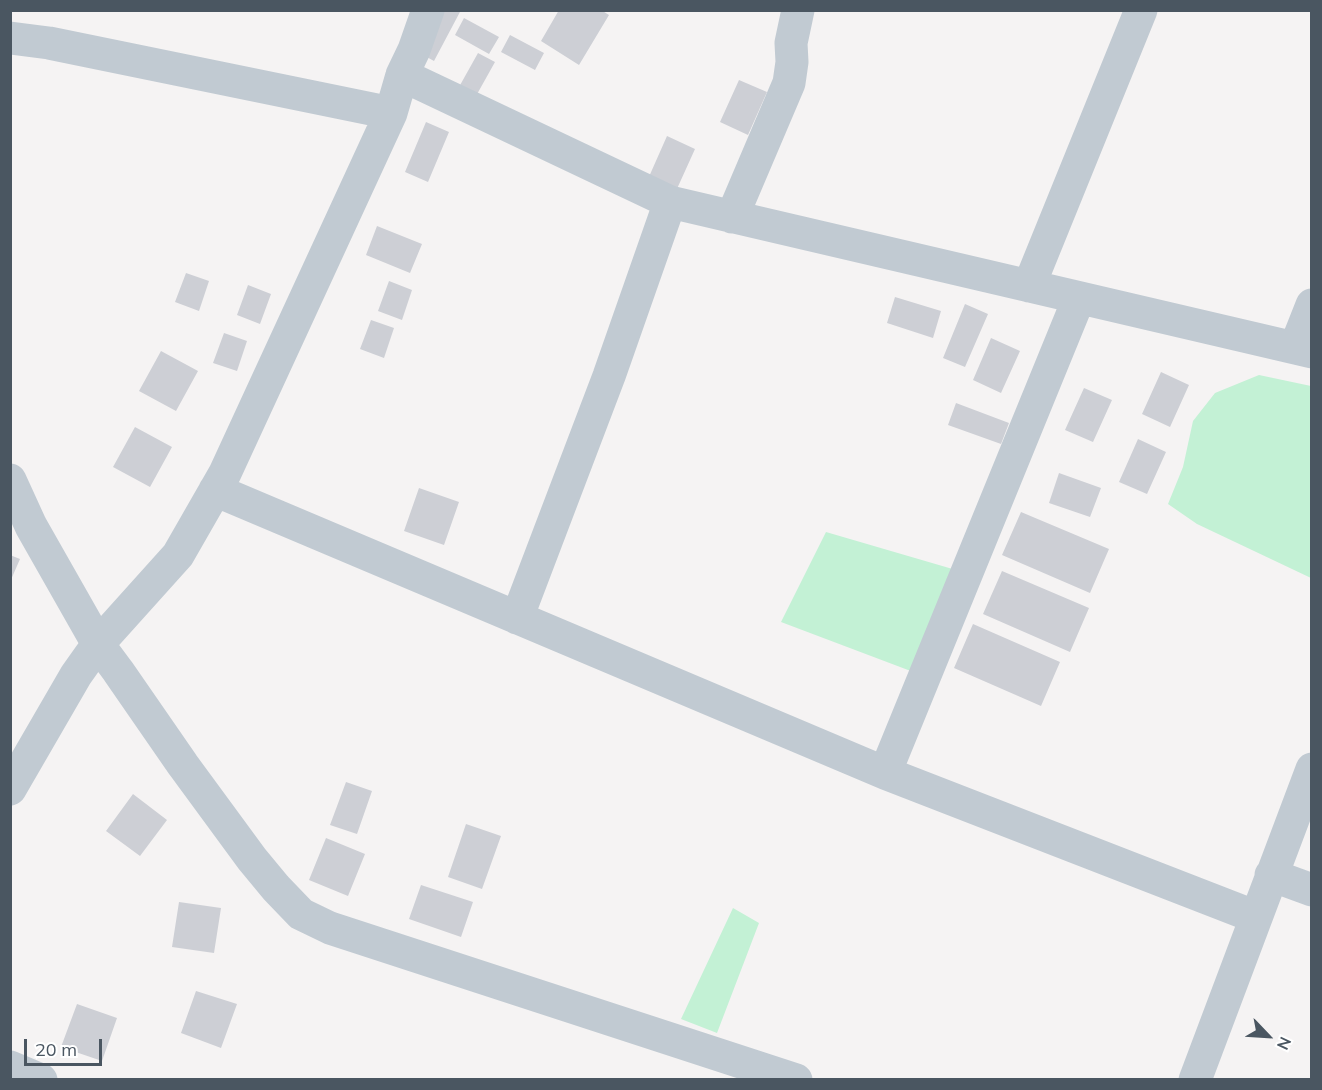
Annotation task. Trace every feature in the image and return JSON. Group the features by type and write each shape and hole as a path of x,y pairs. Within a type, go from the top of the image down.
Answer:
{"street":[{"path":"10,789 76,675 98,645 178,555 225,473 391,114 402,75 414,50 428,10"},
{"path":"732,217 789,82 792,62 791,44 798,10"},
{"path":"1029,286 1141,10"},
{"path":"10,38 49,43 391,114"},
{"path":"402,75 670,202 1303,350 1311,305"},
{"path":"517,618 609,375 670,202"},
{"path":"885,773 1079,298"},
{"path":"10,480 31,526 98,645 252,859 301,914 330,928 796,1080"},
{"path":"215,490 885,773 1256,917"},
{"path":"1195,1080 1311,769"},
{"path":"1271,875 1311,890"},
{"path":"10,1067 41,1080"}],"green space":[{"path":"1259,375 1311,386 1311,578 1197,524 1168,504 1183,467 1193,421 1215,393"},
{"path":"826,532 956,570 916,673 781,622"},
{"path":"733,908 759,923 717,1033 681,1019"}],"building":[{"path":"436,10 461,10 434,61 414,50"},
{"path":"559,10 601,10 609,15 579,65 541,41"},
{"path":"464,18 499,37 489,54 455,35"},
{"path":"510,35 544,53 535,70 501,52"},
{"path":"478,53 495,62 476,96 459,87"},
{"path":"739,80 767,92 748,135 720,122"},
{"path":"426,122 449,132 428,182 405,172"},
{"path":"667,136 695,149 676,191 648,179"},
{"path":"377,226 422,244 410,273 366,255"},
{"path":"186,273 209,281 199,311 175,302"},
{"path":"389,281 412,290 402,320 378,311"},
{"path":"248,285 271,294 260,324 237,315"},
{"path":"895,297 941,311 933,338 887,323"},
{"path":"965,304 988,314 965,367 943,358"},
{"path":"371,320 394,328 384,358 360,349"},
{"path":"224,333 247,341 237,371 213,363"},
{"path":"991,338 1020,351 1001,393 973,380"},
{"path":"161,351 198,371 176,411 139,391"},
{"path":"1161,372 1189,385 1170,427 1142,414"},
{"path":"1084,388 1112,400 1093,442 1065,430"},
{"path":"956,403 1009,423 1001,444 948,425"},
{"path":"135,427 172,447 150,487 113,467"},
{"path":"1138,439 1166,452 1147,494 1119,482"},
{"path":"1059,473 1101,488 1090,517 1049,503"},
{"path":"419,488 459,502 444,545 404,531"},
{"path":"1021,512 1109,549 1090,593 1002,555"},
{"path":"10,555 20,559 10,582"},
{"path":"1002,571 1089,608 1070,652 983,614"},
{"path":"973,624 1060,662 1041,706 954,668"},
{"path":"346,782 372,791 357,834 330,825"},
{"path":"133,794 167,820 140,856 106,831"},
{"path":"466,824 501,836 482,889 448,877"},
{"path":"326,838 365,854 348,896 309,880"},
{"path":"421,885 473,902 461,937 409,919"},
{"path":"179,902 221,908 214,953 172,947"},
{"path":"196,991 237,1004 221,1048 181,1033"},
{"path":"77,1004 117,1018 102,1061 61,1047"}]}
